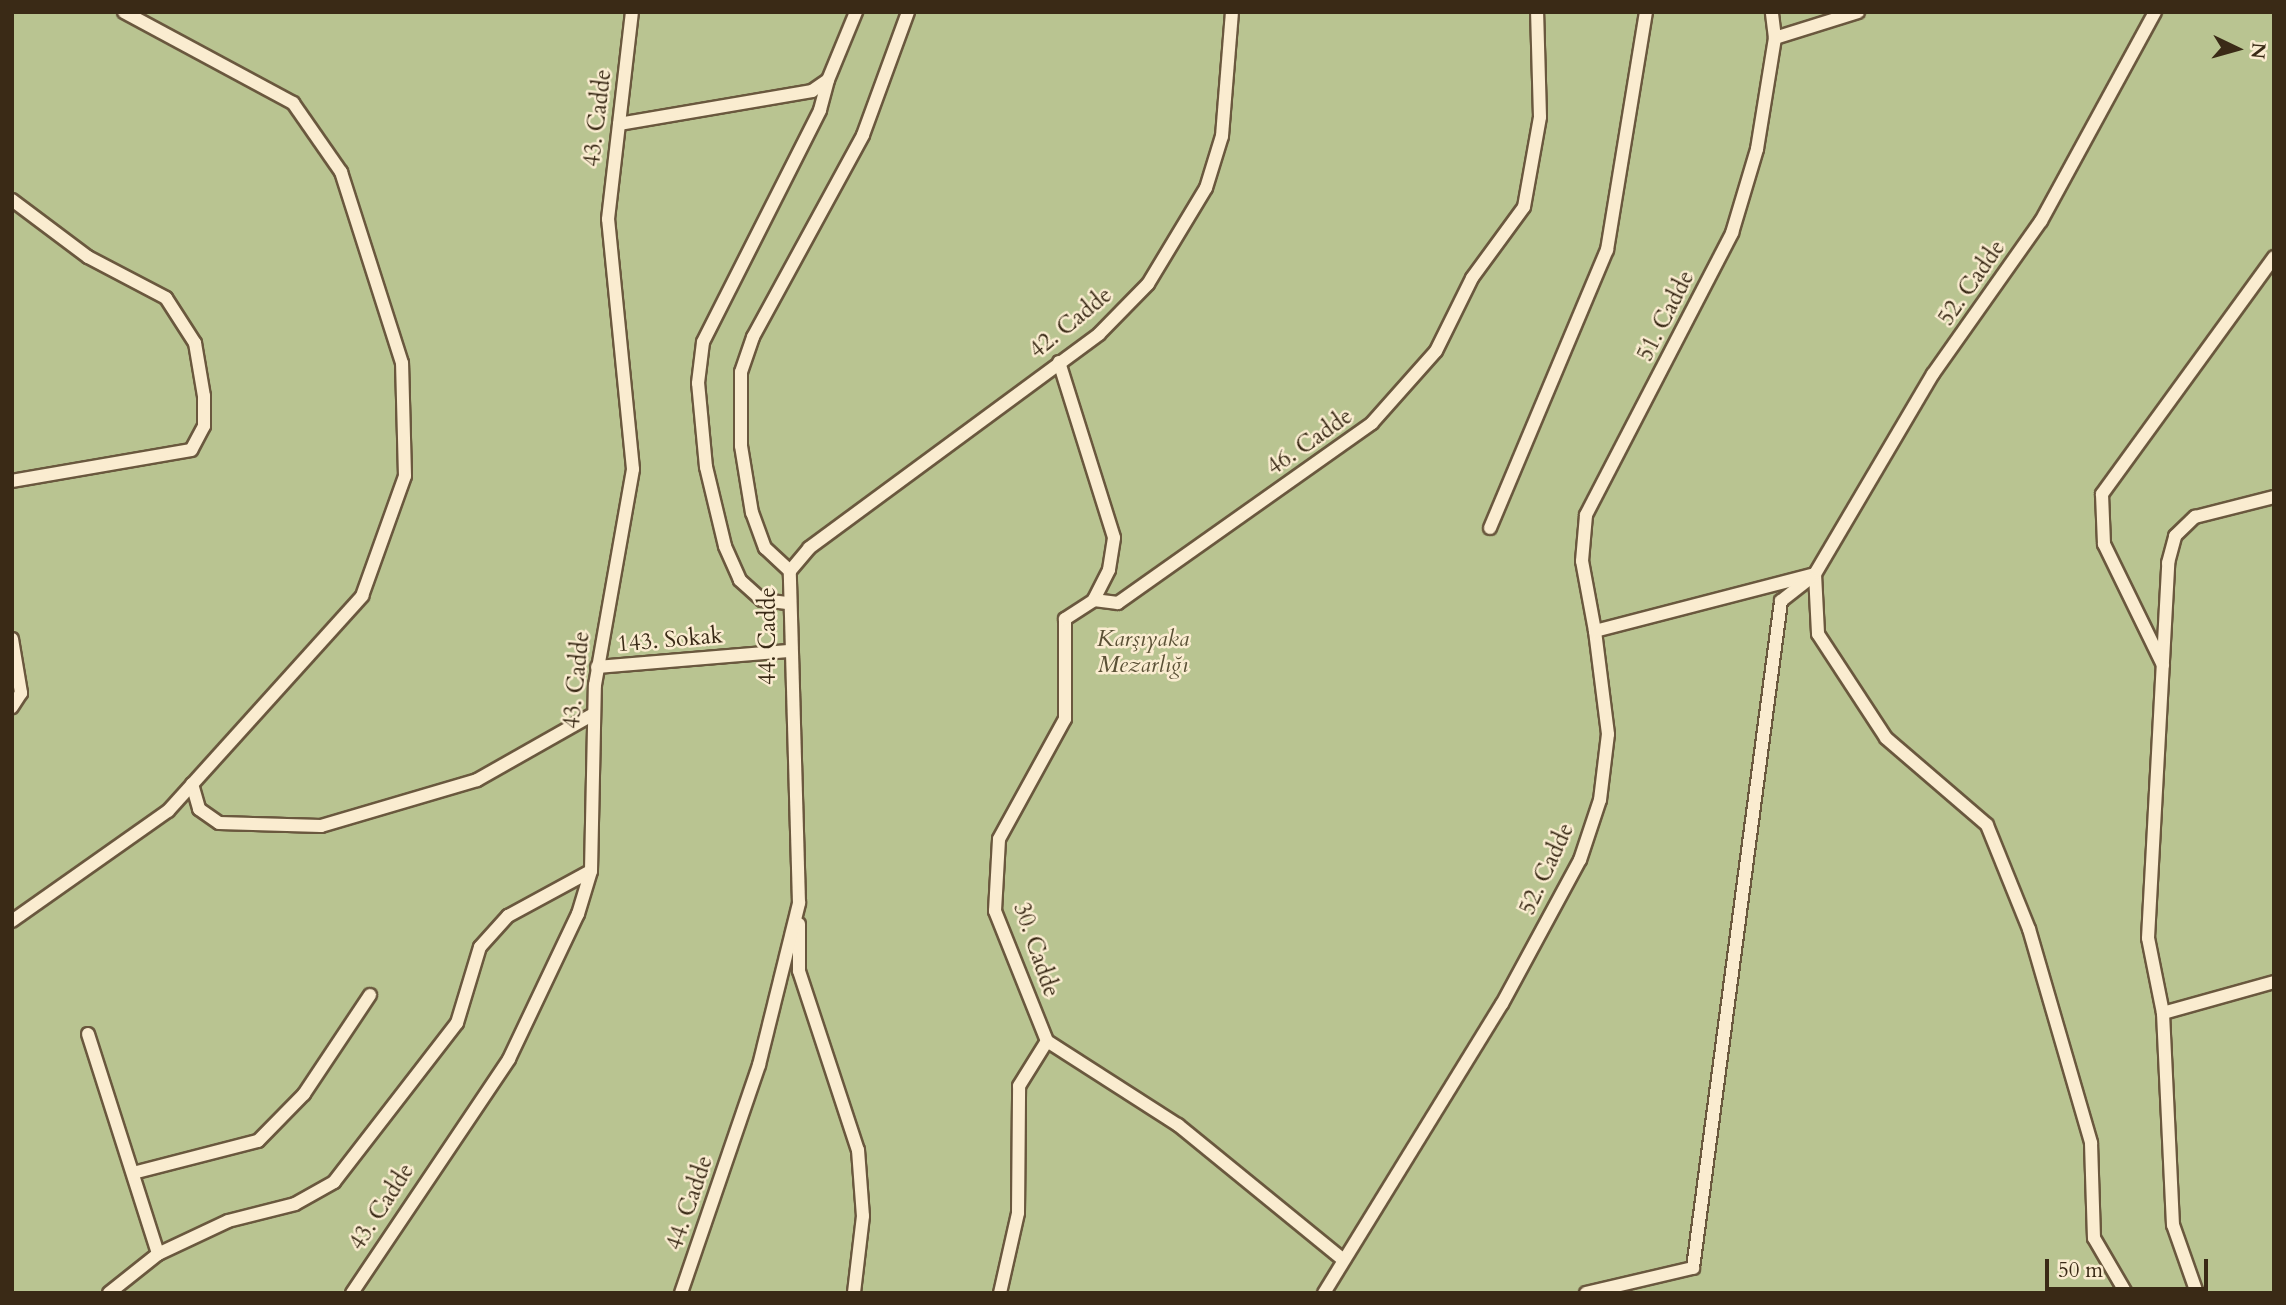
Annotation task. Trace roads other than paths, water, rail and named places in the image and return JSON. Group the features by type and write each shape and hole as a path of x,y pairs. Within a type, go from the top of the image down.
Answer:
{"lane":[{"path":"12,921 167,811 362,596 405,475 402,363 341,172 293,103 124,12"},
{"name":"43. Cadde","path":"352,1293 509,1059 578,914 591,871 592,715 597,667 633,469 608,219 632,12"},
{"path":"787,603 762,600 740,580 725,546 706,467 698,383 703,342 820,110 828,80 856,12"},
{"name":"44. Cadde","path":"681,1293 759,1065 799,903 788,651 787,603 790,571 765,548 752,513 741,446 741,372 752,337 863,135 908,12"},
{"name":"42. Cadde","path":"790,571 808,548 1099,334 1148,284 1206,188 1222,136 1232,12"},
{"name":"46. Cadde","path":"1094,600 1118,603 1372,424 1436,351 1472,278 1524,207 1540,117 1537,12"},
{"path":"1490,528 1606,250 1646,12"},
{"name":"51. Cadde","path":"1595,631 1582,561 1586,516 1732,233 1757,149 1775,38 1772,12"},
{"path":"1775,38 1858,12"},
{"name":"52. Cadde","path":"1586,1293 1693,1268 1781,601 1815,574 1933,374 2041,221 2155,12"},
{"path":"619,124 742,107 812,91 828,80"},
{"path":"12,200 88,257 166,298 195,343 205,396 204,426 191,450 12,481"},
{"path":"2165,668 2104,544 2102,494 2274,257"},
{"path":"1059,362 1114,538 1094,600"},
{"path":"2197,1293 2173,1225 2163,1013 2148,925 2165,668 2168,563 2175,536 2195,517 2274,497"},
{"path":"1595,631 1815,574 1818,634 1886,738 1987,825 2029,929 2091,1143 2094,1238 2126,1293"},
{"name":"30. Cadde","path":"1047,1041 995,911 999,839 1065,719 1065,619 1094,600"},
{"name":"52. Cadde","path":"1325,1292 1341,1258 1502,1004 1580,860 1600,800 1608,734 1595,631"},
{"path":"12,639 21,693 12,707"},
{"name":"143. Sokak","path":"597,667 788,651"},
{"path":"192,784 199,808 219,823 321,826 477,780 592,715"},
{"path":"109,1293 158,1254 228,1221 295,1204 334,1182 457,1023 480,947 508,916 591,871"},
{"path":"799,903 799,971 858,1150 863,1216 854,1293"},
{"path":"2163,1013 2274,982"},
{"path":"132,1173 258,1141 304,1094 370,995"},
{"path":"88,1034 158,1254"},
{"path":"1000,1293 1018,1213 1019,1086 1047,1041 1178,1125 1341,1258"}],"park label":[{"name":"Karşıyaka Mezarlığı","path":"1143,652"}]}
